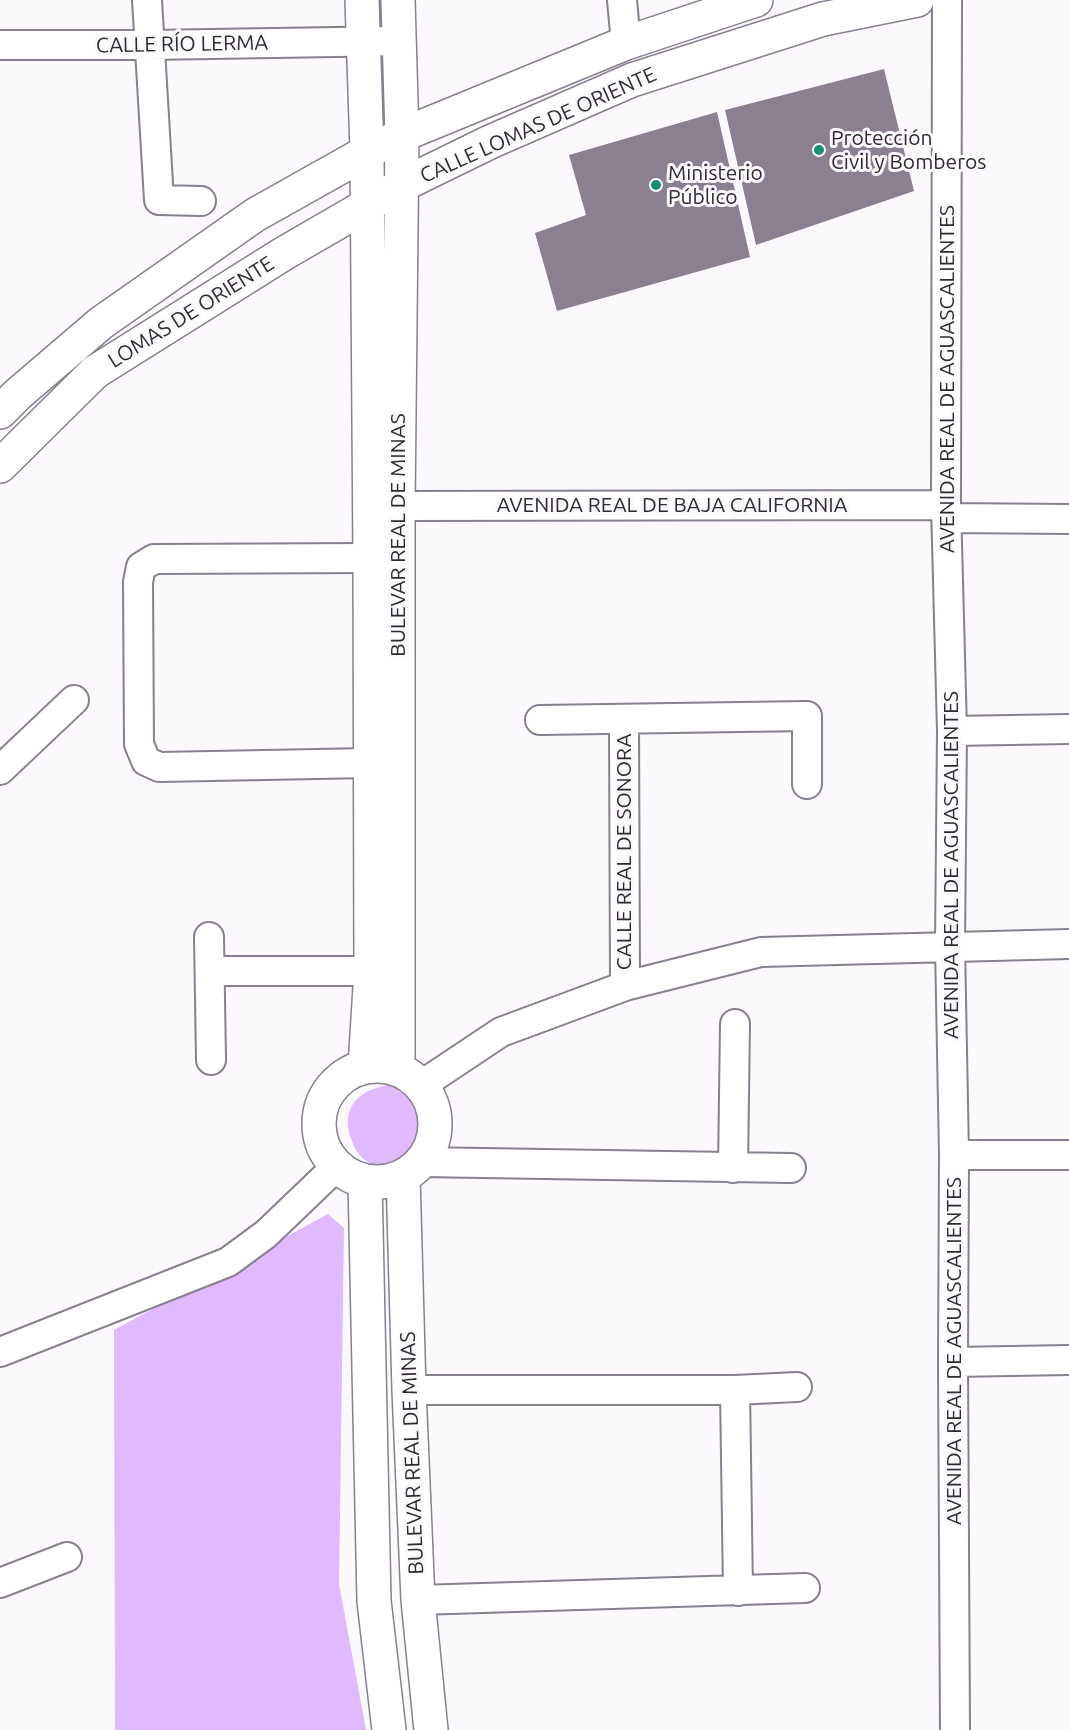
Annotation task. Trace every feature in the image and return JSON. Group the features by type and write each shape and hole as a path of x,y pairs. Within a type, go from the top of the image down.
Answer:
{"street":[{"path":"147,0 159,200 201,201"},
{"name":"BULEVAR REAL DE MINAS","path":"362,0 368,152 370,558 371,971 365,1067"},
{"name":"BULEVAR REAL DE MINAS","path":"398,0 402,135 398,506 409,1078"},
{"path":"622,0 626,43"},
{"name":"CALLE LOMAS DE ORIENTE","path":"402,135 626,43 756,0"},
{"name":"CALLE LOMAS DE ORIENTE","path":"402,185 490,142 632,80 823,19 917,0"},
{"name":"AVENIDA REAL DE AGUASCALIENTES","path":"947,0 947,511 952,731 950,946 954,1155 955,1730"},
{"name":"CALLE RÍO LERMA","path":"0,45 398,41"},
{"name":"LOMAS DE ORIENTE","path":"0,412 101,323 255,215 402,135"},
{"name":"LOMAS DE ORIENTE","path":"0,466 95,372 283,254 402,185"},
{"name":"AVENIDA REAL DE BAJA CALIFORNIA","path":"398,506 947,511 1069,519"},
{"path":"370,558 154,559 141,567 138,582 140,744 146,761 159,767 370,764"},
{"path":"0,770 74,700"},
{"path":"540,720 807,716 807,784"},
{"name":"CALLE REAL DE SONORA","path":"624,719 625,986"},
{"path":"952,731 1069,729"},
{"path":"209,937 211,1060"},
{"path":"409,1078 501,1032 625,986 761,952 1069,944"},
{"path":"210,971 371,971"},
{"path":"733,1168 735,1024"},
{"path":"412,1169 430,1148 434,1132 434,1115 429,1100 409,1078 381,1066 365,1067 348,1074 334,1085 323,1101 319,1118 320,1137 327,1154 351,1174 384,1181 412,1169 791,1168"},
{"path":"954,1155 1069,1155"},
{"name":"BULEVAR REAL DE MINAS","path":"412,1169 409,1390 418,1600 431,1730"},
{"path":"0,1352 228,1262 351,1174"},
{"name":"BULEVAR REAL DE MINAS","path":"351,1174 374,1600 389,1730"},
{"path":"953,1362 1069,1360"},
{"path":"409,1390 735,1390 797,1387"},
{"path":"735,1390 738,1591"},
{"path":"0,1583 67,1557"},
{"path":"418,1600 805,1588"}],"shaded area":[{"path":"387,1085 410,1088 424,1097 429,1131 428,1140 418,1156 395,1165 382,1166 368,1162 358,1153 353,1144 348,1121 351,1108 359,1097 370,1090"},
{"path":"328,1214 344,1228 339,1584 366,1730 115,1730 114,1330"}],"building":[{"name":"Protección Civil y Bomberos","path":"884,69 914,191 756,245 725,110"},
{"name":"Ministerio Público","path":"717,112 750,257 557,311 535,233 586,215 569,155"}],"place":[{"name":"Protección Civil y Bomberos","path":"819,150"},
{"name":"Ministerio Público","path":"656,185"}]}
